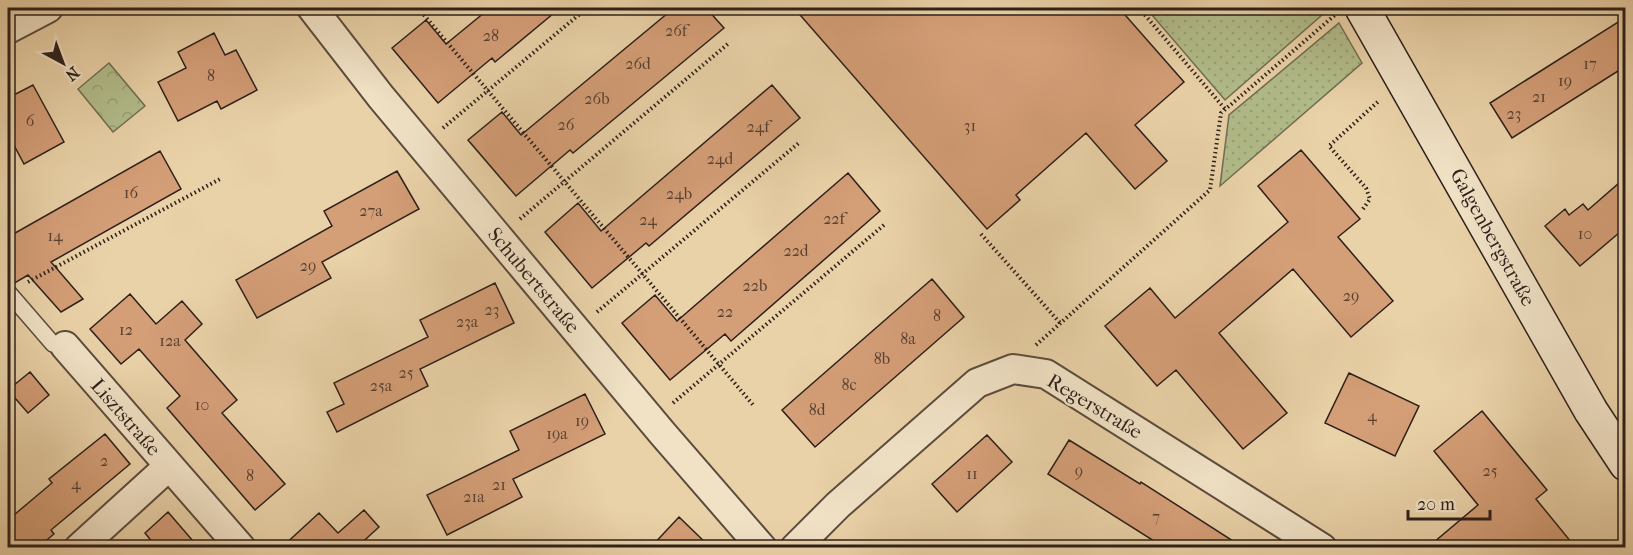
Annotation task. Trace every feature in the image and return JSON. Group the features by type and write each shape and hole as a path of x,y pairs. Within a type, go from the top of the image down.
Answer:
{"street":[{"path":"8,29 48,8"},
{"name":"Schubertstraße","path":"312,8 333,38 422,146 652,421 762,548"},
{"name":"Galgenbergstraße","path":"1351,10 1404,80 1592,411 1626,464"},
{"name":"Lisztstraße","path":"65,346 241,548"},
{"name":"Regerstraße","path":"795,548 838,505 977,383 1013,369 1046,374 1322,548"},
{"path":"80,548 169,466"}],"lane":[{"name":"Lisztstraße","path":"8,293 53,344 65,346"}],"path":[{"path":"418,8 754,406"},
{"path":"422,146 586,8"},
{"path":"1139,8 1225,109"},
{"path":"1026,370 1032,348 1210,190 1221,113 1351,10"},
{"path":"498,237 729,43"},
{"path":"1363,209 1370,199 1366,188 1329,146 1404,80"},
{"path":"576,330 800,142"},
{"path":"8,293 220,180"},
{"path":"652,421 885,225"},
{"path":"981,234 1061,324"}],"green space":[{"path":"1146,8 1330,8 1225,100"},
{"path":"1339,23 1362,63 1220,186 1229,115"},
{"path":"109,63 145,106 113,132 78,89"}],"building":[{"path":"490,8 560,8 495,62 492,58 438,103 392,48 426,20 446,44"},
{"path":"674,8 706,8 724,28 573,153 570,150 516,196 468,140 502,112 521,135"},
{"path":"794,8 1119,8 1184,82 1135,125 1167,161 1135,189 1086,133 1016,195 1020,200 987,229"},
{"path":"1626,17 1626,66 1512,138 1490,103"},
{"path":"214,33 225,55 236,50 257,90 221,109 217,101 178,121 158,82 186,68 178,52"},
{"path":"33,85 64,142 24,164 8,134 8,98"},
{"path":"772,85 800,118 649,246 646,243 592,288 545,232 578,203 601,231"},
{"path":"1301,150 1360,219 1338,237 1393,301 1351,337 1293,269 1219,333 1287,413 1243,449 1176,370 1157,386 1105,326 1150,288 1175,318 1288,222 1258,186"},
{"path":"160,151 181,189 51,262 83,299 61,312 28,275 13,284 8,282 8,237"},
{"path":"397,171 419,209 322,262 331,278 257,318 236,280 332,226 324,211"},
{"path":"848,173 880,211 731,341 725,334 670,380 622,323 655,295 677,321"},
{"path":"1626,177 1626,227 1580,266 1545,226 1565,209 1569,215 1583,204 1588,210"},
{"path":"932,279 964,317 815,447 782,410"},
{"path":"495,283 514,323 420,369 428,386 337,432 327,412 344,404 334,383 428,337 420,320"},
{"path":"130,294 156,324 182,301 202,324 185,340 237,400 222,413 285,484 255,510 167,408 180,396 139,349 121,364 90,329"},
{"path":"30,372 49,395 28,413 8,390"},
{"path":"1349,373 1419,406 1395,456 1325,423"},
{"path":"585,394 605,434 513,479 522,497 447,535 427,495 519,450 510,431"},
{"path":"1482,411 1547,490 1536,499 1576,548 1427,548 1478,505 1434,451"},
{"path":"105,434 130,464 51,530 54,534 37,548 8,548 8,520 52,483 49,479"},
{"path":"987,435 1012,462 957,512 932,484"},
{"path":"1069,440 1140,484 1141,482 1244,548 1165,548 1048,474"},
{"path":"364,510 379,527 356,548 281,548 319,513 338,533"},
{"path":"168,512 199,548 157,548 145,533"},
{"path":"679,517 711,548 650,548"}]}
